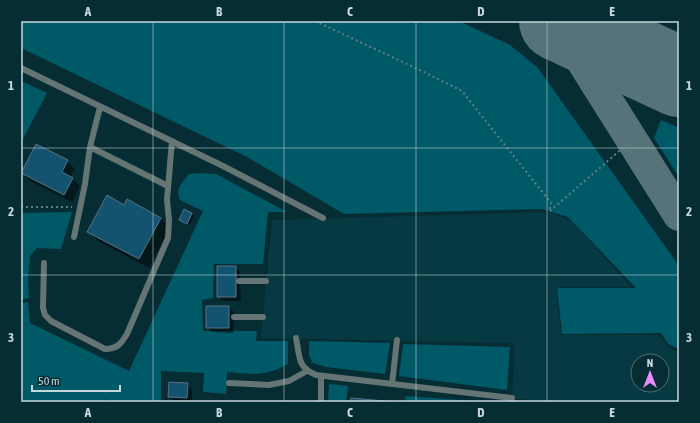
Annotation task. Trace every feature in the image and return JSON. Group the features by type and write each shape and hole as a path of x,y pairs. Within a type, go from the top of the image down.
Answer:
{"lane":[{"path":"21,68 172,141 323,218"},
{"path":"74,237 85,184 90,147 100,107"},
{"path":"44,263 43,308 45,314 51,321 105,349 113,349 120,345 128,334 168,238 170,220 167,200 172,141"},
{"path":"90,147 168,186"},
{"path":"240,281 266,281"},
{"path":"234,317 263,318"},
{"path":"296,338 301,363 307,371 316,375 512,398 511,402"},
{"path":"392,384 397,340"},
{"path":"229,383 269,385 289,381 307,371"},
{"path":"320,402 321,376"}],"path":[{"path":"315,21 436,77 462,91 551,203 549,212 632,140"},
{"path":"21,207 80,207"}],"shaded area":[{"path":"21,21 459,21 510,45 538,68 679,266 679,349 668,344 661,333 562,334 557,288 636,288 568,217 542,209 344,214 247,157 21,48"},
{"path":"21,81 47,93 21,143"},
{"path":"661,120 679,128 679,177 654,138"},
{"path":"189,174 216,174 287,212 268,212 263,264 214,264 213,298 202,300 203,331 257,331 256,341 288,341 288,364 272,371 259,374 227,372 226,394 203,392 204,373 161,371 161,402 111,402 106,399 103,402 24,402 21,393 21,303 28,302 30,323 129,371 203,211 180,200 178,192 179,189"},
{"path":"72,212 61,249 37,248 30,256 28,281 29,298 21,300 21,213"},
{"path":"549,212 573,222 631,287 556,287 561,335 659,335 668,347 679,352 679,402 548,402 512,398 515,343 261,338 272,220"},
{"path":"309,341 390,343 385,374 326,367 313,363 309,355"},
{"path":"403,344 510,347 507,390 399,376"},
{"path":"329,384 348,386 346,402 328,402"},
{"path":"406,396 488,402 405,402"}],"building":[{"path":"36,144 68,160 62,172 73,178 64,195 21,173"},
{"path":"107,195 124,205 127,199 161,218 139,259 87,232"},
{"path":"184,209 192,213 187,224 179,220"},
{"path":"217,266 236,266 236,297 217,297"},
{"path":"206,306 229,306 229,328 206,328"},
{"path":"169,382 188,383 187,398 168,397"},
{"path":"351,398 396,402 350,402"}],"taxiway":[{"path":"557,21 679,215"}],"runway":[{"path":"559,21 679,77"}]}
